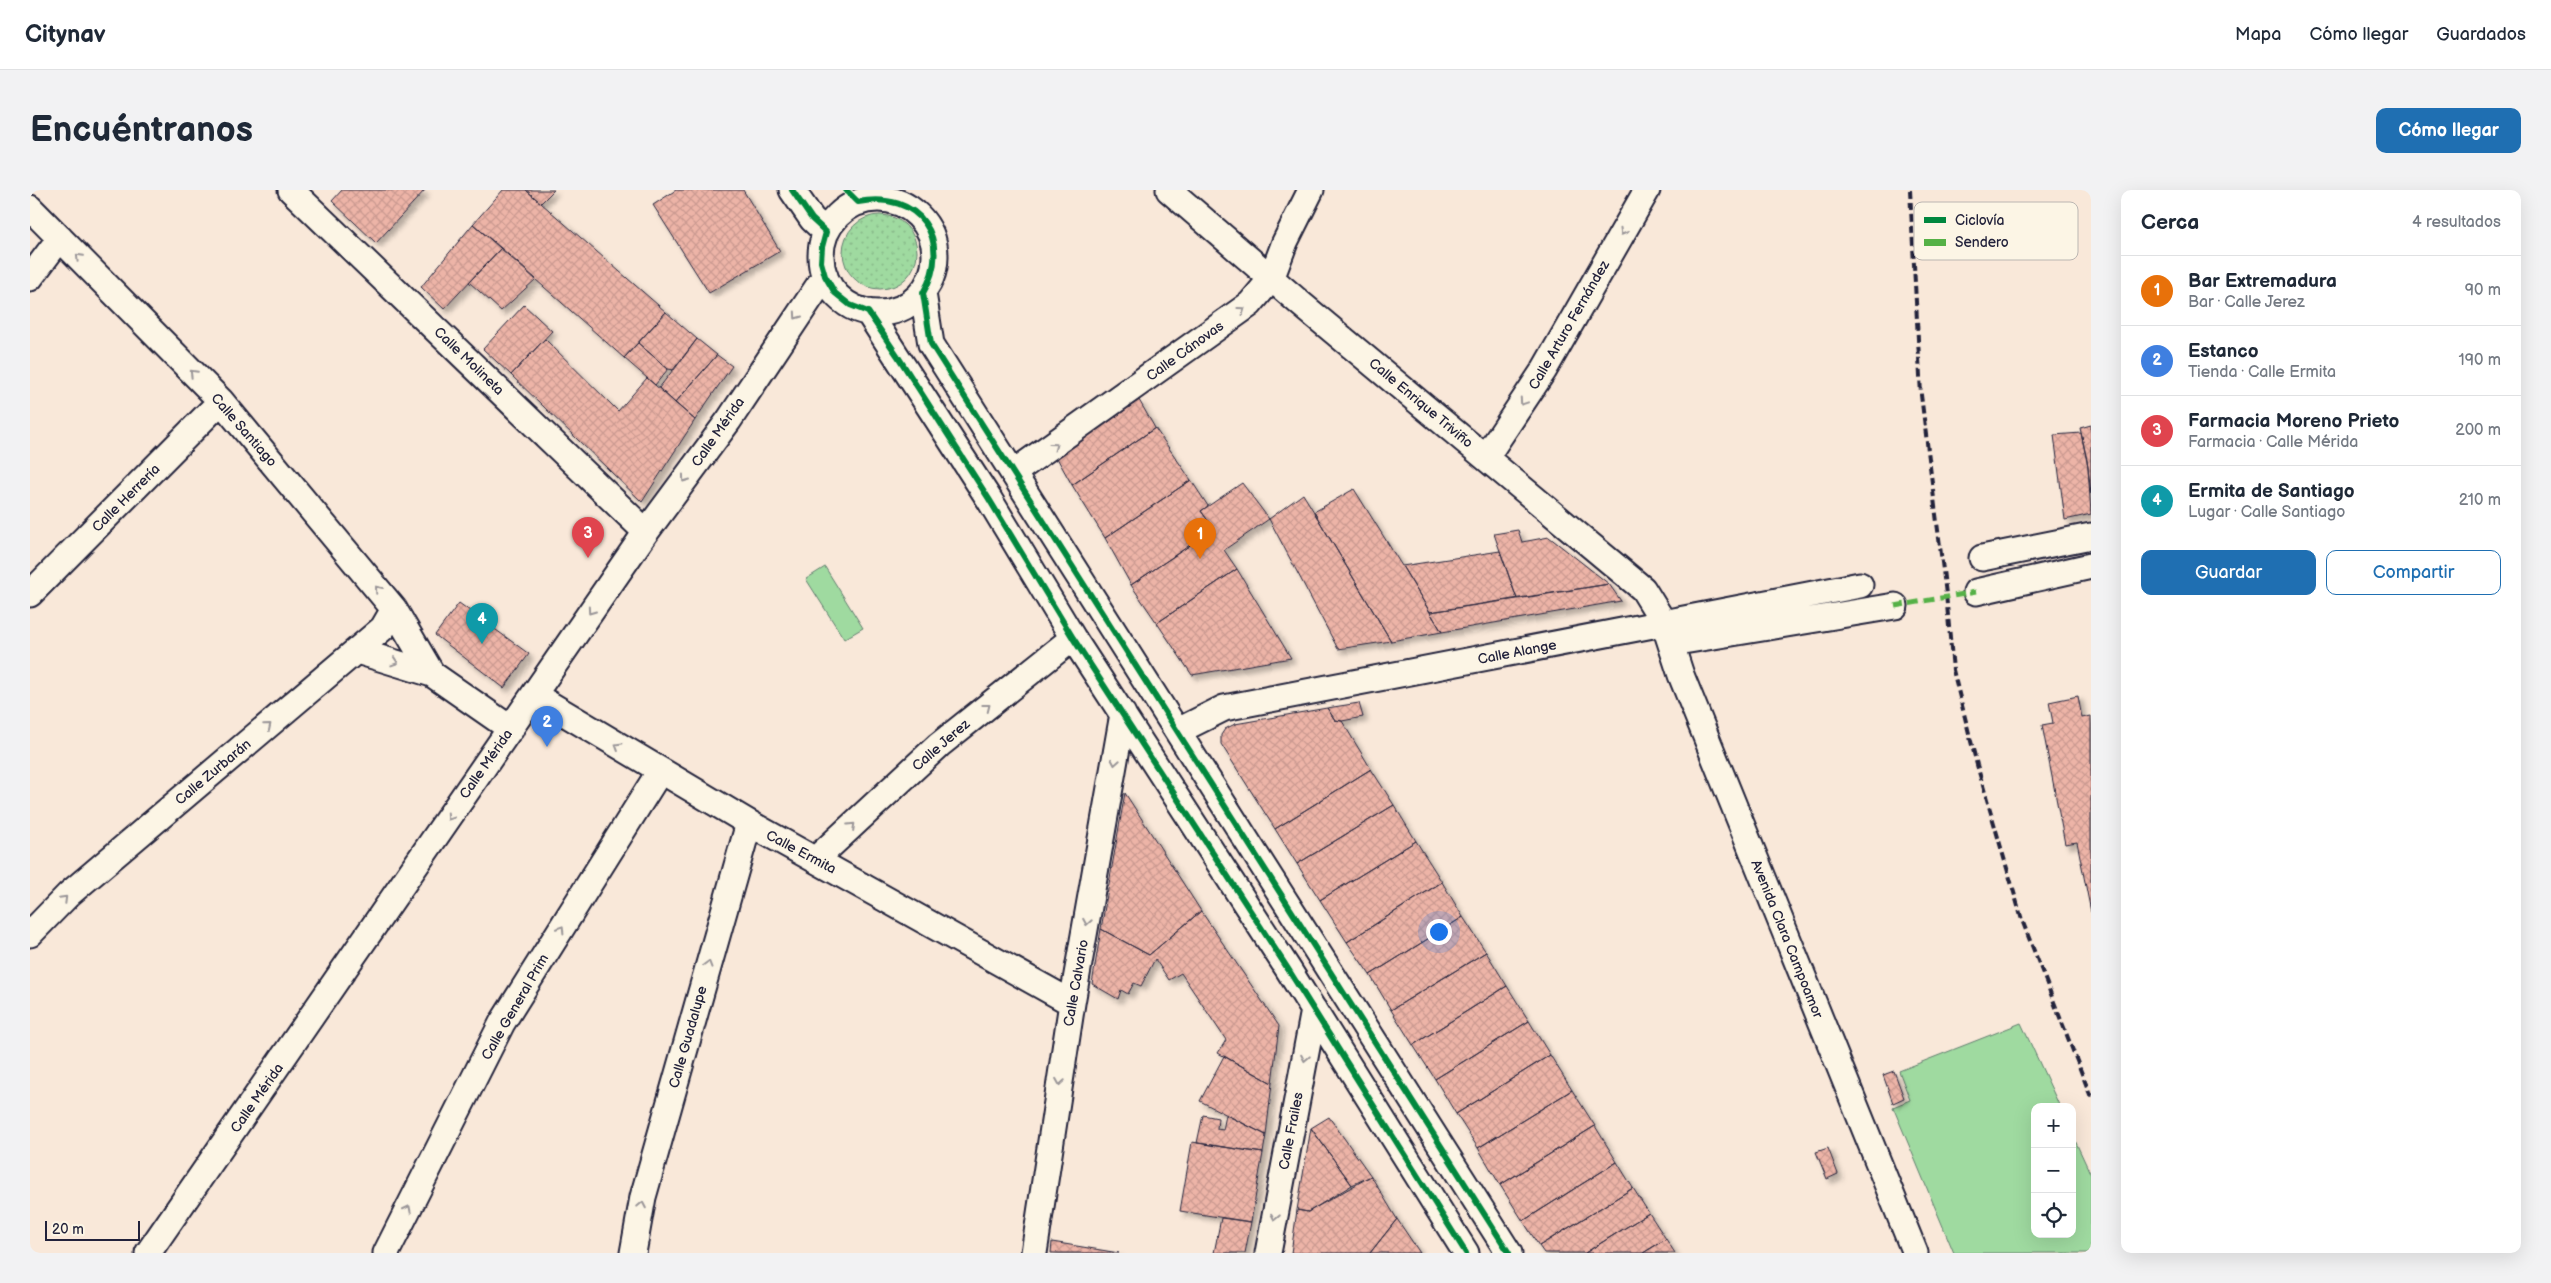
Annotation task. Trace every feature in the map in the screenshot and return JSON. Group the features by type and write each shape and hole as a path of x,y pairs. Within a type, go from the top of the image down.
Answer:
{"street":[{"name":"Calle Molineta","path":"291,190 646,532"},
{"path":"792,190 812,219 826,232"},
{"name":"Calle Enrique Triviño","path":"1169,190 1271,279 1643,589 1668,633"},
{"name":"Calle Cánovas","path":"1013,473 1250,304 1271,279 1285,242 1311,190"},
{"name":"Calle Arturo Fernández","path":"1486,457 1544,370 1647,190"},
{"path":"863,195 904,204 916,202 934,244 936,261 932,278 923,292 907,305 888,312 868,312 850,306 835,293 825,276 822,262 822,247 826,232 845,209 863,195"},
{"name":"Calle Santiago","path":"30,208 221,401 394,609 432,674"},
{"path":"30,278 60,238"},
{"name":"Calle Mérida","path":"148,1253 646,532 729,420 825,276"},
{"path":"923,292 931,344 1178,731 1315,952 1509,1253"},
{"path":"868,312 984,491 1073,638 1314,1010 1466,1253"},
{"name":"Calle Herrería","path":"30,594 221,401"},
{"path":"1982,558 2091,536"},
{"path":"1976,592 2091,566"},
{"name":"Calle Alange","path":"1668,633 1860,585"},
{"name":"Calle Alange","path":"1178,731 1224,708 1668,633 1895,606"},
{"name":"Calle Zurbarán","path":"30,934 69,894 383,628 394,609"},
{"name":"Avenida Clara Campoamor","path":"1668,633 1681,675 1914,1253"},
{"name":"Calle Jerez","path":"816,859 939,745 1073,638"},
{"name":"Calle Santiago","path":"357,650 432,674 511,728"},
{"name":"Calle Ermita","path":"534,695 749,823 1072,1003"},
{"name":"Calle Calvario","path":"1034,1253 1072,1003 1123,714"},
{"name":"Calle General Prim","path":"386,1253 502,1023 660,771"},
{"name":"Calle Guadalupe","path":"633,1253 643,1197 749,823"},
{"name":"Calle Frailes","path":"1268,1253 1314,1010"}],"green space":[{"path":"873,215 887,215 901,221 911,231 917,245 917,259 911,273 901,283 887,289 873,289 859,283 849,273 843,259 843,245 849,231 859,221"},
{"path":"825,567 863,628 844,639 806,579"},
{"path":"2021,1023 2058,1103 2031,1103 2031,1238 2076,1238 2076,1143 2091,1175 2091,1253 1954,1253 1893,1107 1910,1100 1899,1071"}],"building":[{"path":"342,190 425,190 376,243 332,201"},
{"path":"503,190 526,190 666,312 624,358 473,224"},
{"path":"526,190 554,190 541,203"},
{"path":"676,190 743,190 780,251 709,293 653,205"},
{"path":"473,224 501,248 444,309 421,287"},
{"path":"501,248 536,279 501,311 469,282"},
{"path":"524,305 552,331 511,375 483,349"},
{"path":"666,312 697,339 674,370 668,369 638,343"},
{"path":"545,339 618,411 647,378 695,420 642,502 511,375"},
{"path":"697,339 717,355 675,403 659,388"},
{"path":"638,343 668,369 655,385 624,358"},
{"path":"717,355 732,366 695,420 675,403"},
{"path":"1139,400 1155,428 1072,485 1057,458"},
{"path":"2091,425 2091,494 2087,460 2080,428"},
{"path":"1155,428 1191,480 1105,538 1072,485"},
{"path":"2081,433 2088,467 2091,514 2065,520 2054,435"},
{"path":"1191,480 1208,506 1201,511 1214,529 1131,585 1105,538"},
{"path":"1242,483 1269,519 1224,550 1237,569 1157,623 1131,585 1214,529 1201,511"},
{"path":"1354,489 1442,632 1391,641 1314,512"},
{"path":"1303,494 1391,641 1338,649 1269,519"},
{"path":"1518,530 1522,542 1549,537 1609,584 1517,599 1494,534"},
{"path":"1500,551 1517,599 1430,612 1402,566"},
{"path":"1237,569 1291,658 1192,675 1157,623"},
{"path":"1609,584 1621,601 1442,632 1430,612"},
{"path":"459,603 529,654 504,688 435,635"},
{"path":"2078,696 2082,718 2091,716 2091,912 2077,842 2065,844 2042,725 2053,723 2049,702"},
{"path":"1359,703 1363,717 1342,721 1335,720 1327,708"},
{"path":"1327,708 1335,720 1342,721 1371,769 1275,829 1221,744 1221,735 1225,729 1235,724"},
{"path":"1371,769 1394,805 1297,864 1275,829"},
{"path":"1125,793 1201,911 1149,955 1101,929"},
{"path":"1394,805 1416,841 1320,900 1297,864"},
{"path":"1416,841 1442,882 1347,942 1320,900"},
{"path":"1442,882 1463,917 1370,975 1347,942"},
{"path":"1201,911 1279,1026 1272,1083 1218,1053 1226,1040 1181,973 1169,980 1155,959 1141,986 1134,983 1128,994 1121,990 1118,999 1092,984 1101,929 1149,955"},
{"path":"1463,917 1486,952 1391,1010 1370,975"},
{"path":"1486,952 1507,986 1413,1045 1391,1010"},
{"path":"1507,986 1529,1021 1435,1079 1413,1045"},
{"path":"1529,1021 1550,1055 1456,1114 1435,1079"},
{"path":"1550,1055 1572,1090 1478,1148 1456,1114"},
{"path":"1224,1056 1272,1083 1266,1135 1200,1101"},
{"path":"1894,1071 1904,1098 1893,1103 1883,1075"},
{"path":"1572,1090 1595,1126 1500,1185 1478,1148"},
{"path":"1203,1115 1218,1118 1217,1129 1223,1130 1226,1115 1266,1135 1263,1153 1197,1143"},
{"path":"1329,1117 1371,1176 1352,1185 1311,1128"},
{"path":"1595,1126 1617,1162 1523,1221 1500,1185"},
{"path":"1311,1128 1352,1185 1308,1212 1297,1210"},
{"path":"1192,1142 1263,1153 1251,1222 1180,1211"},
{"path":"1828,1148 1838,1174 1827,1179 1816,1152"},
{"path":"1617,1162 1633,1188 1539,1246 1523,1221"},
{"path":"1371,1176 1397,1219 1370,1253 1291,1253 1297,1210 1308,1212"},
{"path":"1633,1188 1649,1213 1585,1253 1544,1253 1539,1246"},
{"path":"1649,1213 1666,1239 1643,1253 1585,1253"},
{"path":"1221,1218 1251,1222 1245,1253 1214,1253"},
{"path":"1397,1219 1420,1253 1370,1253"},
{"path":"1666,1239 1675,1253 1643,1253"},
{"path":"1052,1242 1119,1253 1051,1253"}],"railway":[{"path":"1910,190 1921,395 1946,594 1953,670 1977,765 2022,920 2091,1097"}],"marked path":[{"path":"1895,606 1976,592"}],"cycle path":[{"path":"792,190 812,219 826,232 821,262 825,276 835,293 850,305 868,312 897,355 989,499 1073,638 1288,969 1466,1253"},
{"path":"846,190 858,202 880,200 898,204 914,212 925,223 932,238 934,255 932,273 923,293 931,344 1509,1253"}],"place":[{"name":"Farmacia Moreno Prieto","path":"588,558"},
{"name":"Bar Extremadura","path":"1200,559"},
{"name":"Ermita de Santiago","path":"482,644"},
{"name":"Estanco","path":"547,747"}]}
